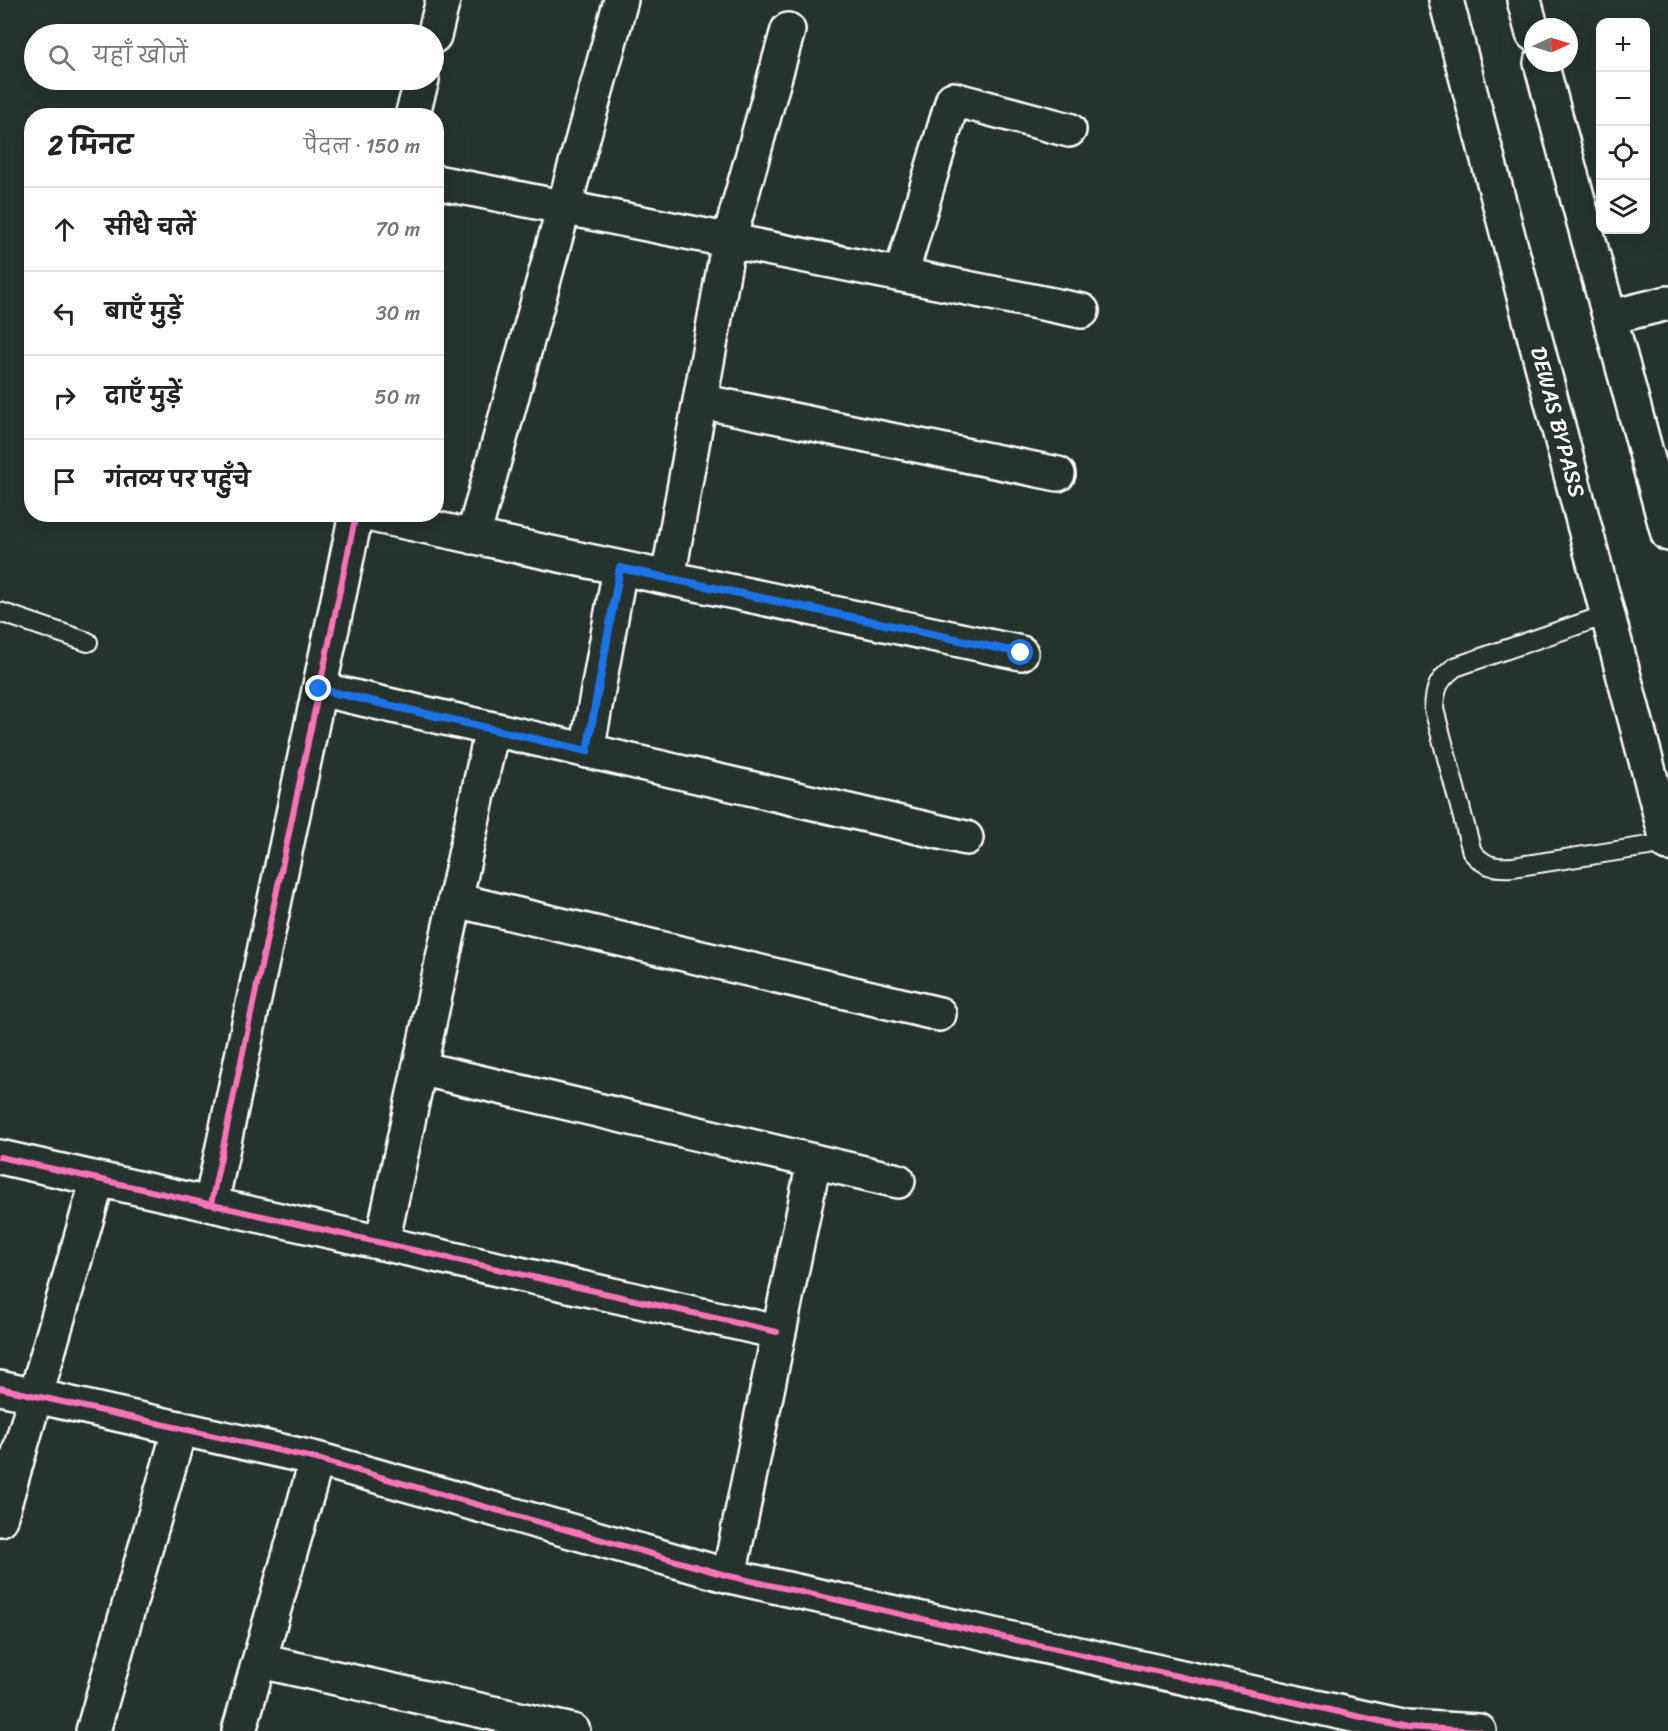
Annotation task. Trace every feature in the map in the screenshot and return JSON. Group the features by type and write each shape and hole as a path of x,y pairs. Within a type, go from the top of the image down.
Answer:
{"main road":[{"path":"437,24 443,0"},
{"path":"473,537 621,0"},
{"name":"DEWAS BYPASS","path":"1446,0 1668,843"},
{"path":"1524,0 1529,18"},
{"path":"668,578 729,240 788,30"},
{"path":"1543,72 1668,534"},
{"path":"414,108 419,90"},
{"path":"901,275 953,99 1069,130"},
{"path":"444,184 1082,311"},
{"path":"1611,317 1668,303"},
{"path":"700,401 1058,474"},
{"path":"211,1204 354,522"},
{"path":"405,522 1021,653"},
{"path":"587,751 620,568"},
{"path":"319,689 966,838"},
{"path":"382,1243 492,729"},
{"path":"455,900 939,1014"},
{"path":"419,1068 898,1181"},
{"path":"0,1157 777,1332"},
{"path":"729,1576 777,1332 814,1161"},
{"path":"0,1519 98,1179"},
{"path":"0,1388 317,1459 729,1576 1406,1727 1479,1731"},
{"path":"93,1731 180,1428"},
{"path":"239,1731 317,1459"},
{"path":"260,1661 573,1731"}],"lane":[{"path":"0,612 88,642"},
{"path":"1609,614 1455,667 1440,678 1434,692 1434,709 1472,852 1481,862 1491,868 1513,867 1668,843"}],"cycle path":[{"path":"211,1204 354,522"},
{"path":"0,1157 777,1332"},
{"path":"0,1388 317,1459 729,1576 1406,1727 1479,1731"}],"route":[{"path":"319,689 587,751 620,568 1021,653"}]}
